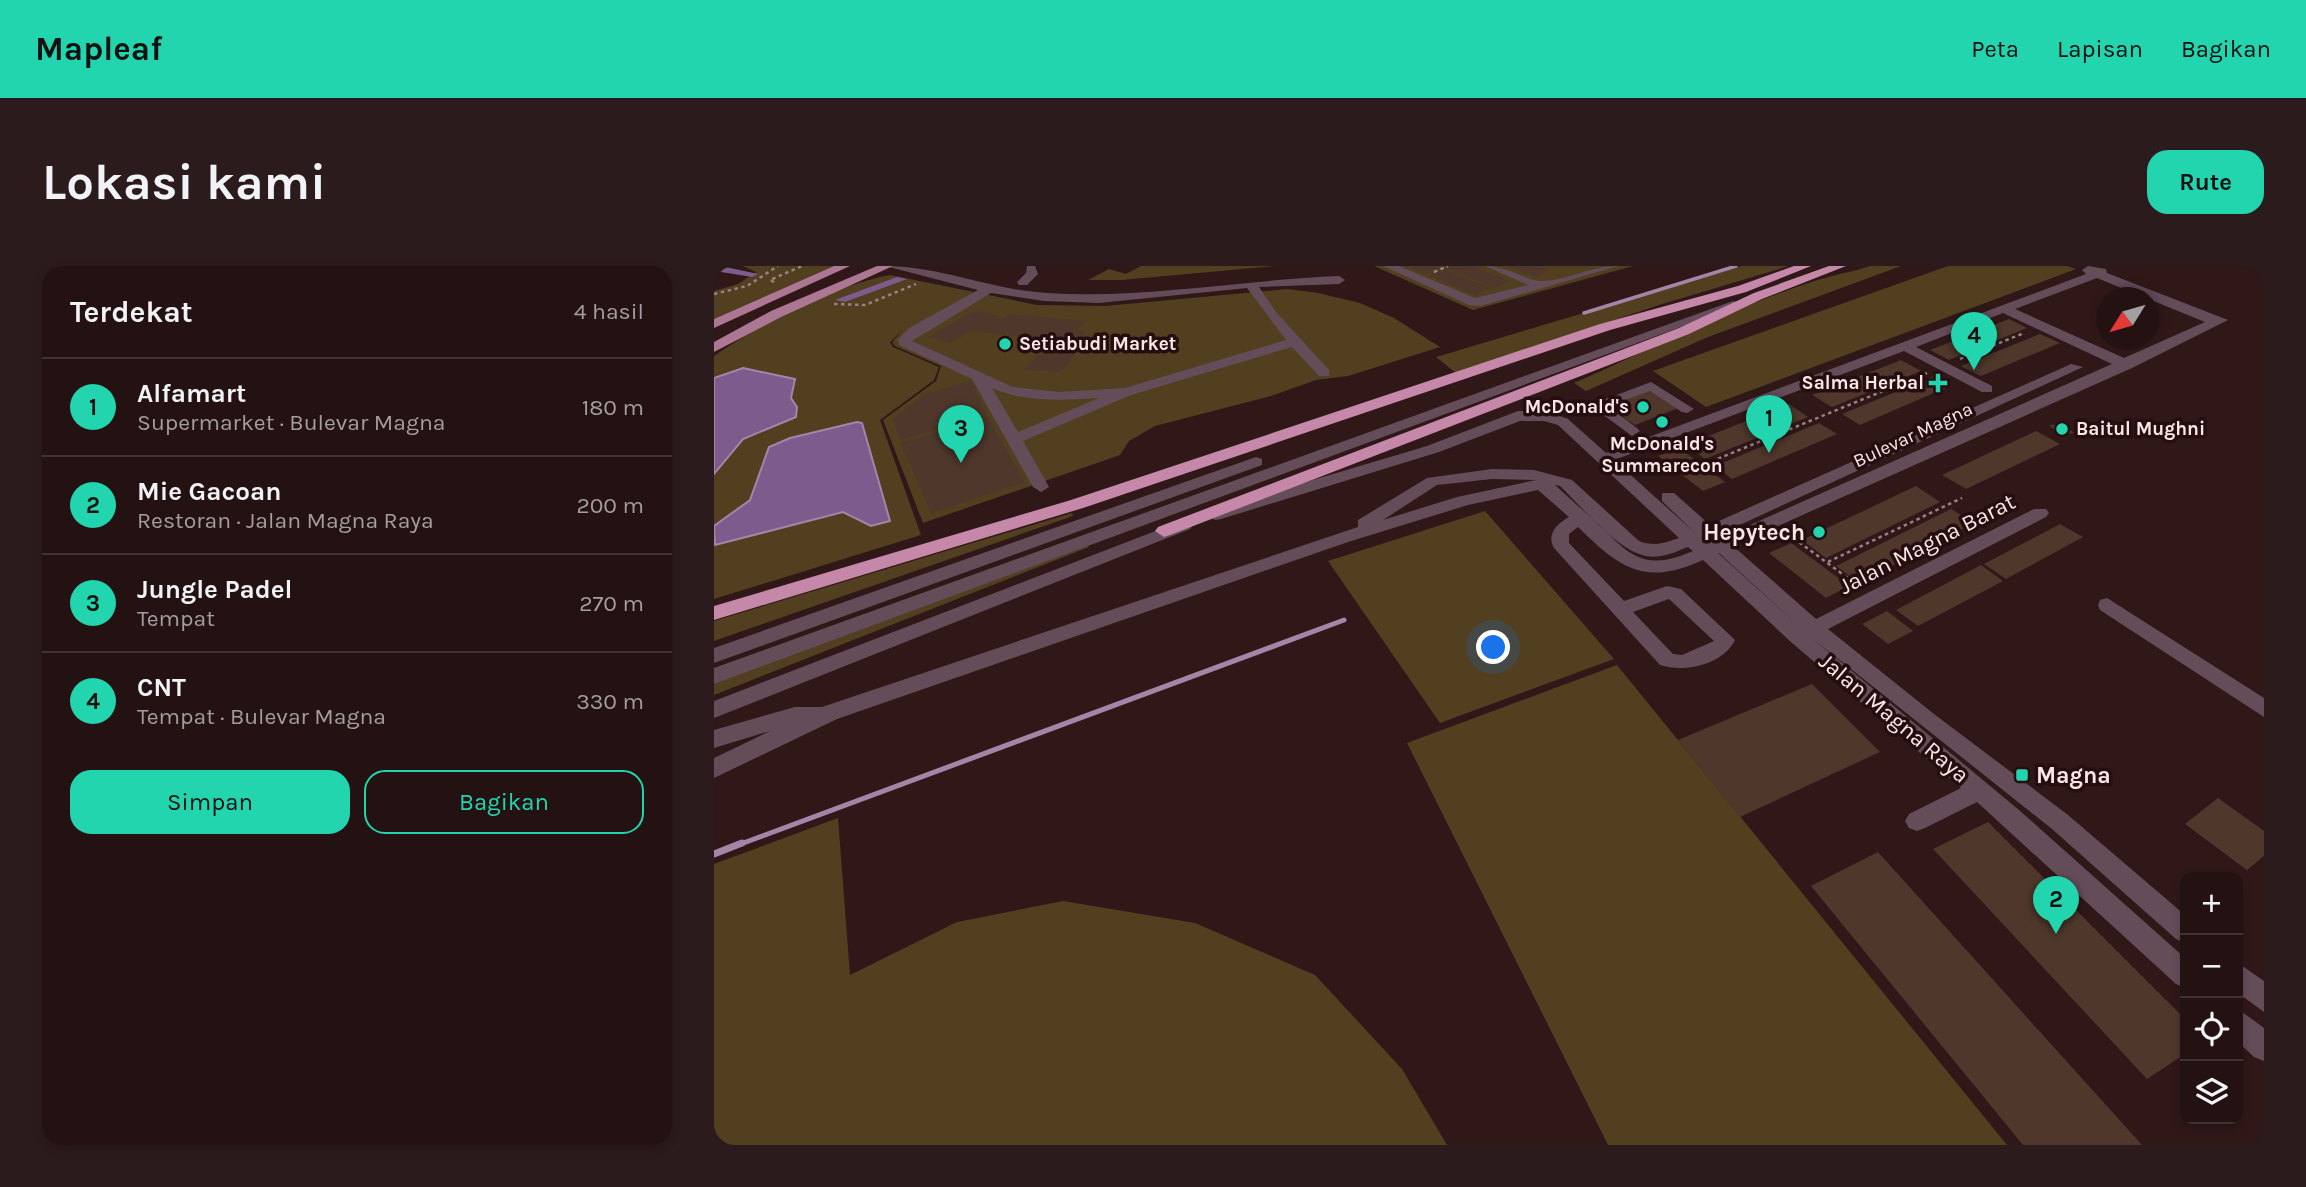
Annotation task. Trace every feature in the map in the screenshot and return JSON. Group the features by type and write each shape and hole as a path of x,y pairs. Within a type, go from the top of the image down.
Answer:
{"highway":[{"path":"714,613 1077,504 1605,327 1742,289 1805,266"},
{"path":"1164,531 1672,336 1758,296 1840,266"}],"main road":[{"path":"714,324 743,308 844,266"},
{"path":"714,348 776,314 889,266"}],"street":[{"path":"889,266 989,289 1044,297 1099,299 1334,273"},
{"path":"943,266 1023,282 1083,289 1334,273"},
{"path":"1389,266 1473,302 1603,267"},
{"path":"1491,266 1539,285"},
{"path":"2078,266 2095,270 2202,313"},
{"path":"1023,282 1032,274 1031,270"},
{"path":"1613,456 1904,346 2095,270"},
{"path":"1252,284 1252,289 1324,373"},
{"path":"989,289 914,331 905,340 912,349 979,379 1030,394 1126,392"},
{"path":"714,656 1742,289"},
{"path":"714,676 1758,296"},
{"path":"2002,308 2139,370"},
{"path":"2174,325 2202,313"},
{"name":"Bulevar Magna","path":"1708,543 2219,321 2202,313"},
{"path":"1014,439 1126,392 1296,341"},
{"path":"1904,346 1987,389"},
{"name":"Bulevar Magna","path":"1708,543 2116,350"},
{"path":"979,379 1041,487"},
{"path":"1632,431 1597,405 1651,386 1687,409"},
{"name":"Jalan Magna Raya","path":"714,710 1164,531 1433,449 1518,416 1546,416 1563,422 1613,456 2180,971"},
{"path":"1342,538 1433,481 1492,474 1547,477 1566,483 1640,548 1664,550 1708,543"},
{"path":"714,769 735,756 830,713 1342,538 1463,501 1534,485 1550,489 1616,554 1637,564 1660,568 1708,543"},
{"name":"Jalan Magna Barat","path":"1806,633 2040,513"},
{"path":"1582,518 1562,528 1559,534 1560,544 1667,660 1676,663 1722,646 1725,640 1674,593 1667,592 1621,609"},
{"path":"2107,605 2264,709"},
{"name":"Jalan Magna Raya","path":"1806,633 2060,822 2180,927"},
{"path":"714,739 796,715 830,713"},
{"path":"1917,821 1979,790"},
{"path":"2243,980 2264,999"},
{"path":"2243,1028 2264,1047"}],"path":[{"path":"741,293 747,286 778,266"},
{"path":"763,275 772,281 802,266"},
{"path":"832,303 846,307 865,304 925,281"},
{"path":"714,294 747,286"},
{"path":"1705,464 2041,326"},
{"path":"1828,562 1962,498"},
{"path":"1788,534 1875,598"}],"shaded area":[{"path":"743,266 834,266 714,319 714,291 738,284 756,272"},
{"path":"1141,266 1274,266 1122,280 1088,280 1109,269 1126,274"},
{"path":"1374,266 1633,266 1473,310"},
{"path":"1742,266 1789,266 1659,305 1456,373 1436,357"},
{"path":"1870,266 1901,266 1708,337 1586,391 1574,383 1756,302 1818,280"},
{"path":"1948,266 2067,266 2076,269 1706,407 1653,371"},
{"path":"890,275 1037,305 1105,306 1288,289 1360,303 1394,318 1440,347 1348,376 1316,380 1271,396 1155,426 1129,441 1120,455 923,523 883,420 936,381 941,366 895,346 892,342 904,329 890,342 893,347 939,367 934,380 880,420 921,535 714,599 714,356 799,307 845,288"},
{"path":"743,368 795,379 791,398 797,407 796,417 743,439 714,474 714,378"},
{"path":"862,423 890,521 871,526 843,512 715,545 714,526 750,500 769,447 790,438"},
{"path":"1485,511 1614,659 1440,723 1328,561"},
{"path":"1072,513 1073,516 714,641 714,621"},
{"path":"1087,544 1089,547 714,695 714,682"},
{"path":"1617,665 2007,1145 1608,1145 1407,743"},
{"path":"838,818 850,975 957,922 1063,901 1195,923 1315,975 1402,1069 1447,1145 714,1145 714,864"}],"building":[{"path":"1406,266 1437,266 1441,268 1427,274"},
{"path":"1471,266 1509,281 1495,288 1447,268"},
{"path":"1509,266 1540,266 1550,270 1536,277"},
{"path":"1444,269 1490,288 1476,295 1429,276"},
{"path":"976,310 1003,319 1009,314 1086,321 1076,330 1085,331 1077,352 1061,372 1023,370 1054,341 971,331 950,343 928,337"},
{"path":"2009,319 2027,328 1949,360 1930,350"},
{"path":"2040,334 2060,343 1981,376 1961,366"},
{"path":"1901,360 1921,371 1832,407 1812,395"},
{"path":"1932,377 1950,386 1860,425 1842,414"},
{"path":"971,381 986,415 900,440 893,419 925,394"},
{"name":"McDonald's","path":"1652,389 1679,408 1635,425 1607,406"},
{"path":"1789,404 1808,417 1705,459 1686,445"},
{"path":"988,417 1024,482 931,513 901,443"},
{"path":"1819,423 1837,434 1732,479 1715,466"},
{"name":"Baitul Mughni","path":"2063,424 2074,433 2060,435 2049,425"},
{"path":"2036,431 2060,444 1966,489 1942,475"},
{"path":"1679,448 1725,482 1703,491 1658,456"},
{"path":"1916,486 1940,502 1826,558 1802,540"},
{"path":"1951,509 1974,523 1859,583 1836,566"},
{"path":"2060,524 2083,537 2006,579 1984,564"},
{"path":"1791,543 1849,586 1826,598 1769,553"},
{"path":"1981,565 2003,581 1918,626 1896,610"},
{"path":"1887,611 1913,631 1888,644 1862,624"},
{"path":"1812,684 1880,752 1740,817 1678,740"},
{"path":"2218,798 2264,831 2264,856 2247,870 2185,824"},
{"path":"1988,822 2180,1014 2180,1057 2147,1079 1933,849"},
{"path":"1878,852 2142,1145 2023,1145 1811,886"}],"waterway":[{"path":"1584,313 1736,266"},
{"path":"719,269 752,274"},
{"path":"841,300 901,279"},
{"path":"738,845 1344,620"},
{"path":"714,854 742,843"}],"place":[{"name":"Setiabudi Market","path":"1005,344"},
{"name":"CNT","path":"1974,370"},
{"name":"Salma Herbal","path":"1938,383"},
{"name":"McDonald's","path":"1643,407"},
{"name":"McDonald's Summarecon","path":"1662,422"},
{"name":"Baitul Mughni","path":"2062,429"},
{"name":"Alfamart","path":"1769,453"},
{"name":"Jungle Padel","path":"961,463"},
{"name":"Hepytech","path":"1819,532"},
{"name":"Magna","path":"2022,775"},
{"name":"Mie Gacoan","path":"2056,934"}]}
